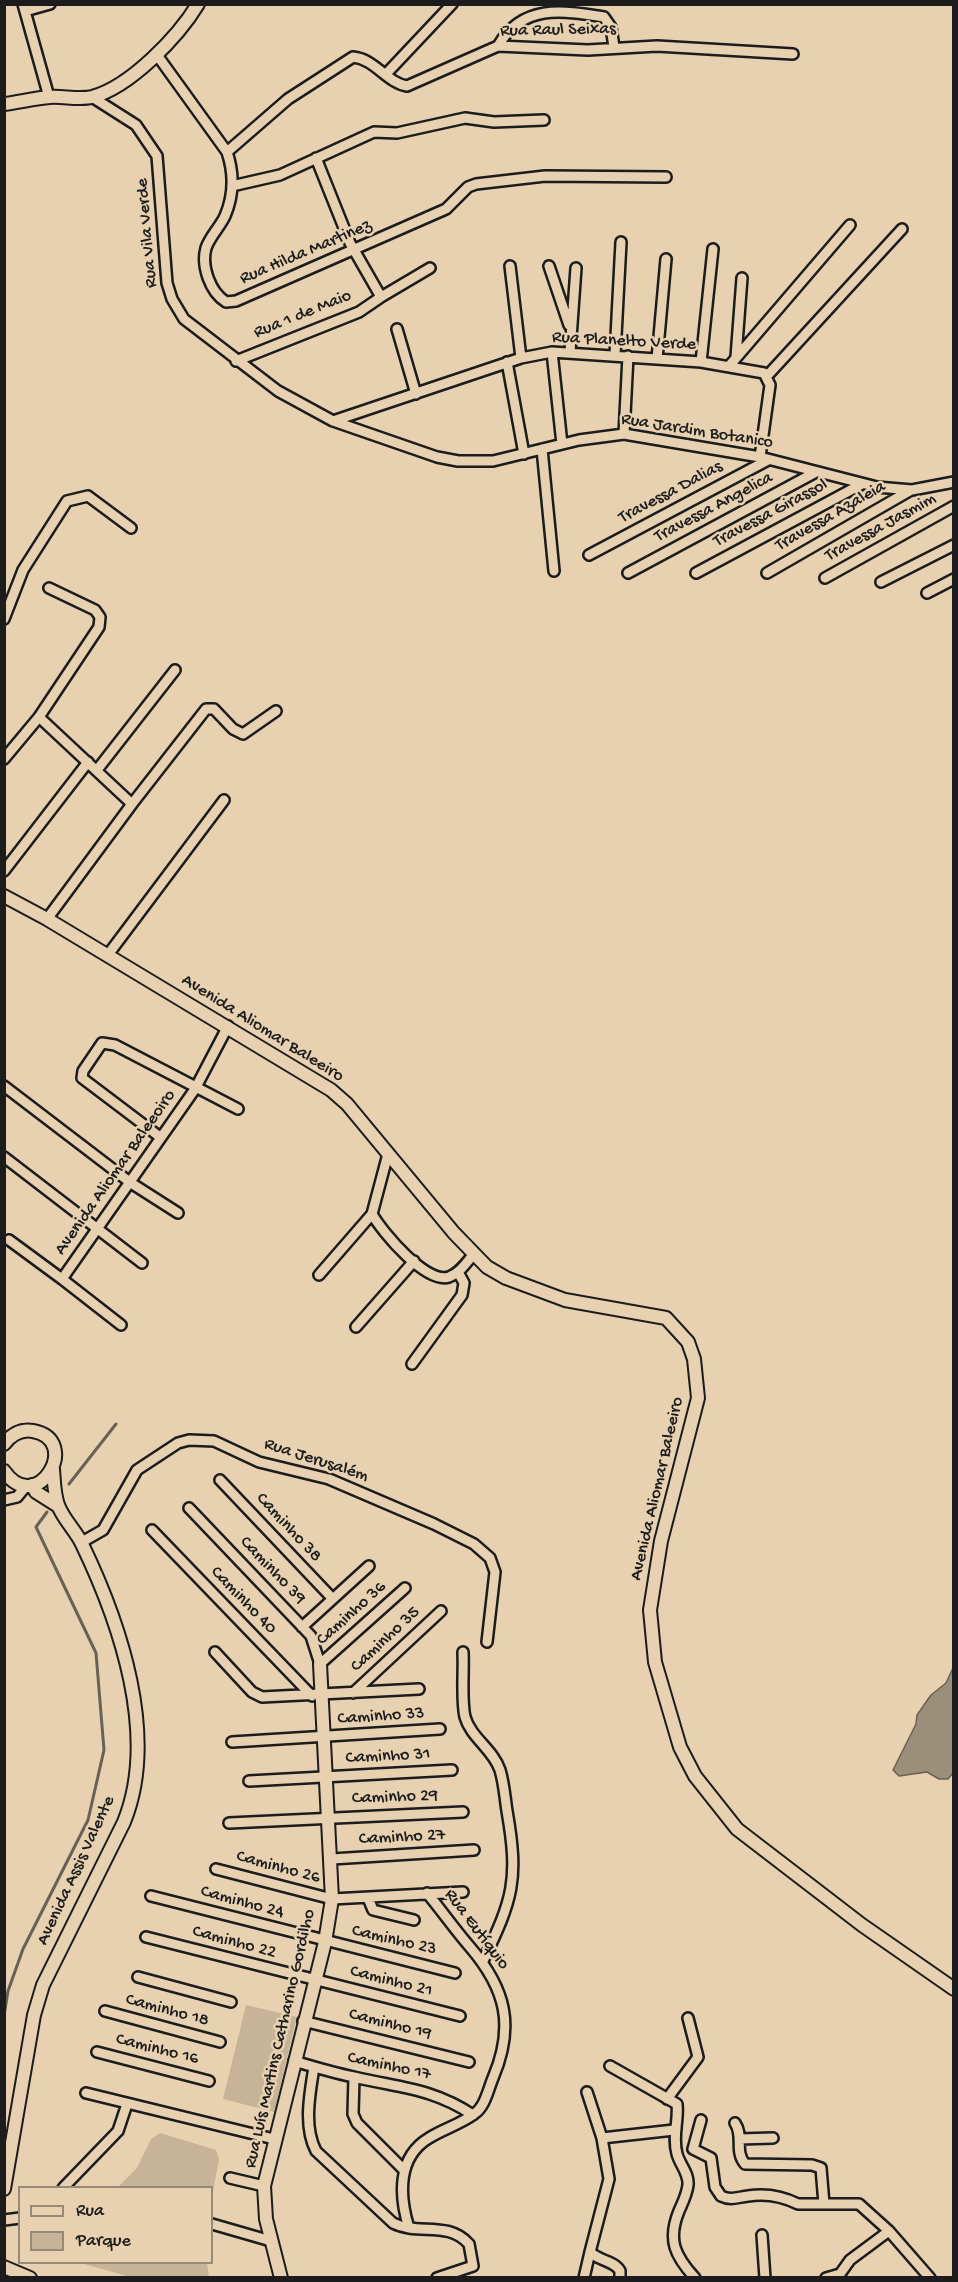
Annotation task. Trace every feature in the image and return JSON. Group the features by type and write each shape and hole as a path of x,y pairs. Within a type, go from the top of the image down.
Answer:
{"main road":[{"path":"4,104 49,97 92,97 139,70 157,55 181,30 198,4"},
{"name":"Avenida Aliomar Baleeiro","path":"4,896 228,1026 331,1090 347,1104 473,1255 496,1273 547,1294 666,1318 688,1342 694,1359 698,1398 661,1541 650,1610 655,1662 680,1747 695,1776 737,1828 862,1925 954,1989"},
{"name":"Avenida Assis Valente","path":"10,1432 32,1431 47,1438 55,1453 53,1469 58,1506"},
{"path":"4,1444 10,1432"},
{"path":"29,1485 41,1482 53,1469"},
{"name":"Avenida Assis Valente","path":"4,1471 14,1482 29,1485 58,1506 82,1542 107,1604 132,1678 136,1749 133,1791 124,1822 41,1990 34,2015 4,2188"},
{"name":"Rua Luís Martins Catharino Gordilho","path":"281,2277 266,2219 264,2186 303,2021 325,1942 332,1899 332,1860 324,1737 316,1695 320,1664"},
{"path":"4,2267 30,2277"}],"street":[{"path":"49,97 24,8 50,4"},
{"path":"387,74 452,4"},
{"path":"498,46 515,23 540,14 566,13 604,17 611,27 614,47"},
{"name":"Rua Raul Seixas","path":"227,152 288,99 349,58 363,58 402,85 411,85 464,59 498,46 581,50 657,46 793,54"},
{"name":"Rua Hilda Martinez","path":"157,55 227,152 233,174 232,186 225,216 207,246 205,255 213,287 226,302 236,301 446,209 468,187 476,184 544,176 666,177"},
{"name":"Rua Vila Verde","path":"92,97 136,125 153,147 160,178 167,283 172,299 184,319 278,391 333,422"},
{"path":"232,186 280,175 353,140 378,132 397,133 465,118 494,122 544,120"},
{"name":"Rua 1 de Maio","path":"316,158 329,196 354,249 381,297"},
{"path":"733,361 850,225"},
{"path":"764,458 770,385 767,376 902,229"},
{"path":"615,355 621,242"},
{"path":"701,362 713,249"},
{"path":"657,359 666,259"},
{"path":"510,266 521,358"},
{"path":"549,266 571,330"},
{"name":"Rua 1 de Maio","path":"236,361 359,312 430,268"},
{"path":"570,352 576,268"},
{"path":"733,361 742,278"},
{"path":"397,329 416,394"},
{"path":"552,352 562,444"},
{"name":"Rua Planelto Verde","path":"333,422 507,362 552,352 701,362 733,361 767,376"},
{"path":"624,434 628,356"},
{"path":"507,362 524,454"},
{"name":"Rua Jardim Botanico","path":"333,422 416,452 458,461 493,462 562,444 624,434 764,458 862,484 912,490 954,482"},
{"path":"542,449 554,571"},
{"name":"Travessa Dalias","path":"589,555 764,458"},
{"name":"Travessa Angelica","path":"628,573 816,472"},
{"name":"Travessa Girassol","path":"696,573 862,484"},
{"name":"Travessa Azaleia","path":"767,573 912,490"},
{"path":"4,619 23,570 67,501 88,496 131,528"},
{"name":"Travessa Jasmim","path":"825,578 954,506"},
{"path":"881,582 954,545"},
{"path":"927,593 954,579"},
{"path":"4,759 39,717 100,622 95,610 49,588"},
{"path":"97,770 175,669"},
{"path":"47,919 206,709 214,709 233,729 243,734 276,711"},
{"path":"39,717 132,804"},
{"path":"4,871 88,762"},
{"path":"108,956 224,800"},
{"name":"Avenida Aliomar Baleeoiro","path":"9,1240 62,1279 195,1089 228,1026"},
{"path":"160,1137 82,1078 83,1071 95,1049 107,1042 237,1109"},
{"path":"4,1086 131,1183 178,1213"},
{"path":"319,1275 372,1214 388,1154"},
{"path":"4,1157 142,1263"},
{"path":"372,1214 414,1262 428,1274 449,1277 458,1272 473,1255"},
{"path":"356,1327 414,1262"},
{"path":"412,1364 462,1295 464,1283 458,1272"},
{"path":"62,1279 121,1325"},
{"name":"Rua Jerusalém","path":"82,1542 103,1530 137,1470 178,1443 189,1440 214,1441 259,1462 328,1479 474,1544 490,1558 495,1572 487,1642"},
{"name":"Caminho 38","path":"220,1480 332,1598"},
{"path":"4,1500 17,1497 29,1485"},
{"name":"Caminho 39","path":"189,1508 311,1636 320,1664"},
{"name":"Caminho 40","path":"152,1530 316,1695"},
{"path":"302,1627 369,1566"},
{"name":"Caminho 36","path":"320,1664 405,1588"},
{"name":"Caminho 35","path":"353,1693 441,1611"},
{"name":"Caminho 35","path":"215,1652 256,1695 269,1698 419,1689"},
{"path":"463,1652 465,1715 469,1726 490,1753 500,1771 512,1847 514,1880 511,1896 483,1961"},
{"name":"Caminho 33","path":"232,1742 440,1730"},
{"name":"Caminho 31","path":"249,1780 452,1770"},
{"name":"Caminho 29","path":"230,1823 463,1812"},
{"name":"Caminho 27","path":"332,1860 474,1850"},
{"name":"Caminho 26","path":"216,1869 332,1899 463,1892"},
{"name":"Rua Eutíquio","path":"404,2170 408,2160 421,2144 473,2115 483,2102 496,2072 505,2030 506,2016 498,1986 483,1961 427,1893"},
{"name":"Caminho 24","path":"152,1896 325,1942"},
{"path":"368,1898 373,1910 414,1920"},
{"name":"Caminho 22","path":"146,1937 314,1980"},
{"name":"Caminho 23","path":"325,1942 455,1973"},
{"path":"138,1977 231,2002"},
{"name":"Caminho 21","path":"314,1980 460,2016"},
{"name":"Caminho 18","path":"105,2011 220,2042"},
{"path":"667,2099 698,2057 688,2019"},
{"name":"Caminho 19","path":"303,2021 470,2062"},
{"name":"Caminho 16","path":"97,2052 209,2080"},
{"name":"Caminho 17","path":"294,2061 354,2078 430,2092 452,2101 473,2115"},
{"path":"610,2066 677,2104 678,2113 674,2130 677,2156 686,2174 688,2187 674,2224 674,2247 679,2261 695,2277"},
{"path":"314,2067 309,2101 311,2139 316,2151 389,2220 410,2228 436,2228 459,2235 469,2244 472,2266 444,2276"},
{"path":"354,2078 353,2114 357,2123 404,2170 402,2195 410,2228"},
{"path":"584,2277 609,2183 602,2138 587,2092"},
{"path":"86,2094 274,2139"},
{"path":"64,2186 118,2131 127,2104"},
{"path":"701,2120 693,2149 711,2158 719,2194 736,2199 770,2195 790,2198 798,2204 864,2206 930,2277"},
{"path":"735,2123 739,2130 739,2154 743,2163 749,2166 812,2165 821,2168 824,2204"},
{"path":"602,2138 674,2130"},
{"path":"739,2139 773,2138"},
{"path":"230,2178 264,2186"},
{"path":"213,2224 271,2241"},
{"path":"826,2277 840,2274 850,2260 889,2231"},
{"path":"762,2235 765,2277"},
{"path":"591,2252 598,2260 617,2265 620,2275"}],"green space":[{"path":"246,2005 297,2017 274,2112 223,2099"},
{"path":"160,2133 216,2150 219,2160 213,2191 213,2186 119,2186 137,2168 151,2139"},
{"path":"84,2264 207,2264 209,2277 130,2277"}],"shaded area":[{"path":"953,1668 953,1773 948,1779 939,1779 927,1772 899,1776 893,1770 916,1724 917,1715 931,1695 946,1683"}],"waterway":[{"path":"69,1484 116,1424"},
{"path":"4,2016 8,1991 23,1949 88,1820 104,1750 96,1653 36,1527 47,1512"}]}
